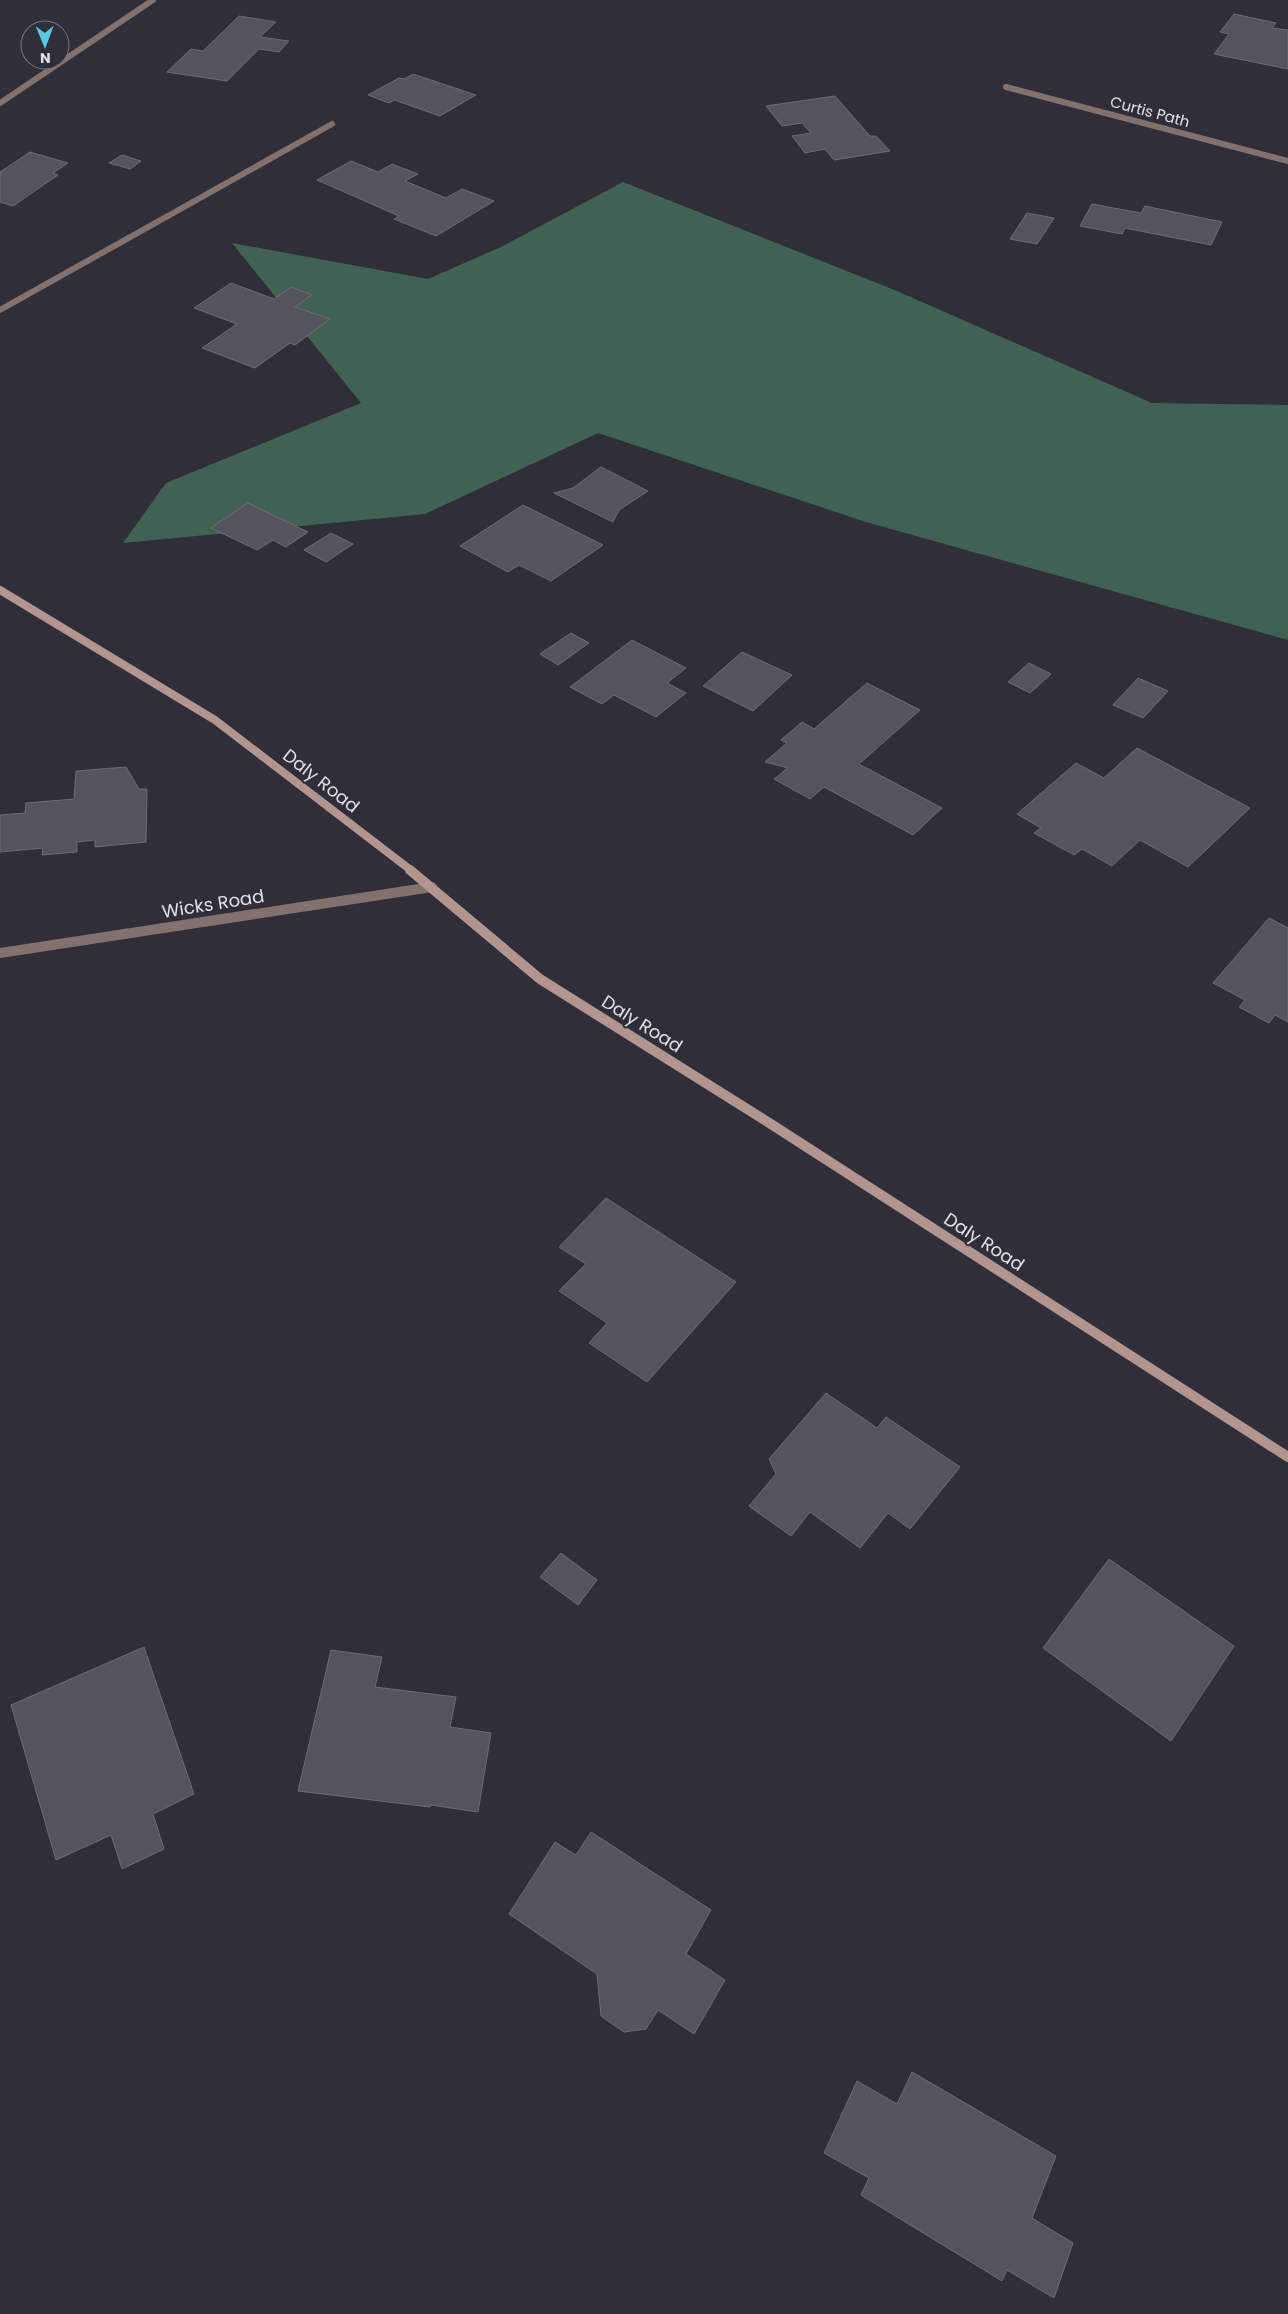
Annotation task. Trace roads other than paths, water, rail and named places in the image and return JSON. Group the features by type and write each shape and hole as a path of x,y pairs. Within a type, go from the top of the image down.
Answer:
{"street":[{"path":"0,103 152,0"},
{"name":"Curtis Path","path":"1006,87 1288,161"},
{"path":"0,310 332,124"},
{"name":"Daly Road","path":"0,590 215,720 432,887 540,980 774,1126 1288,1457"},
{"name":"Wicks Road","path":"0,953 432,887"}]}
